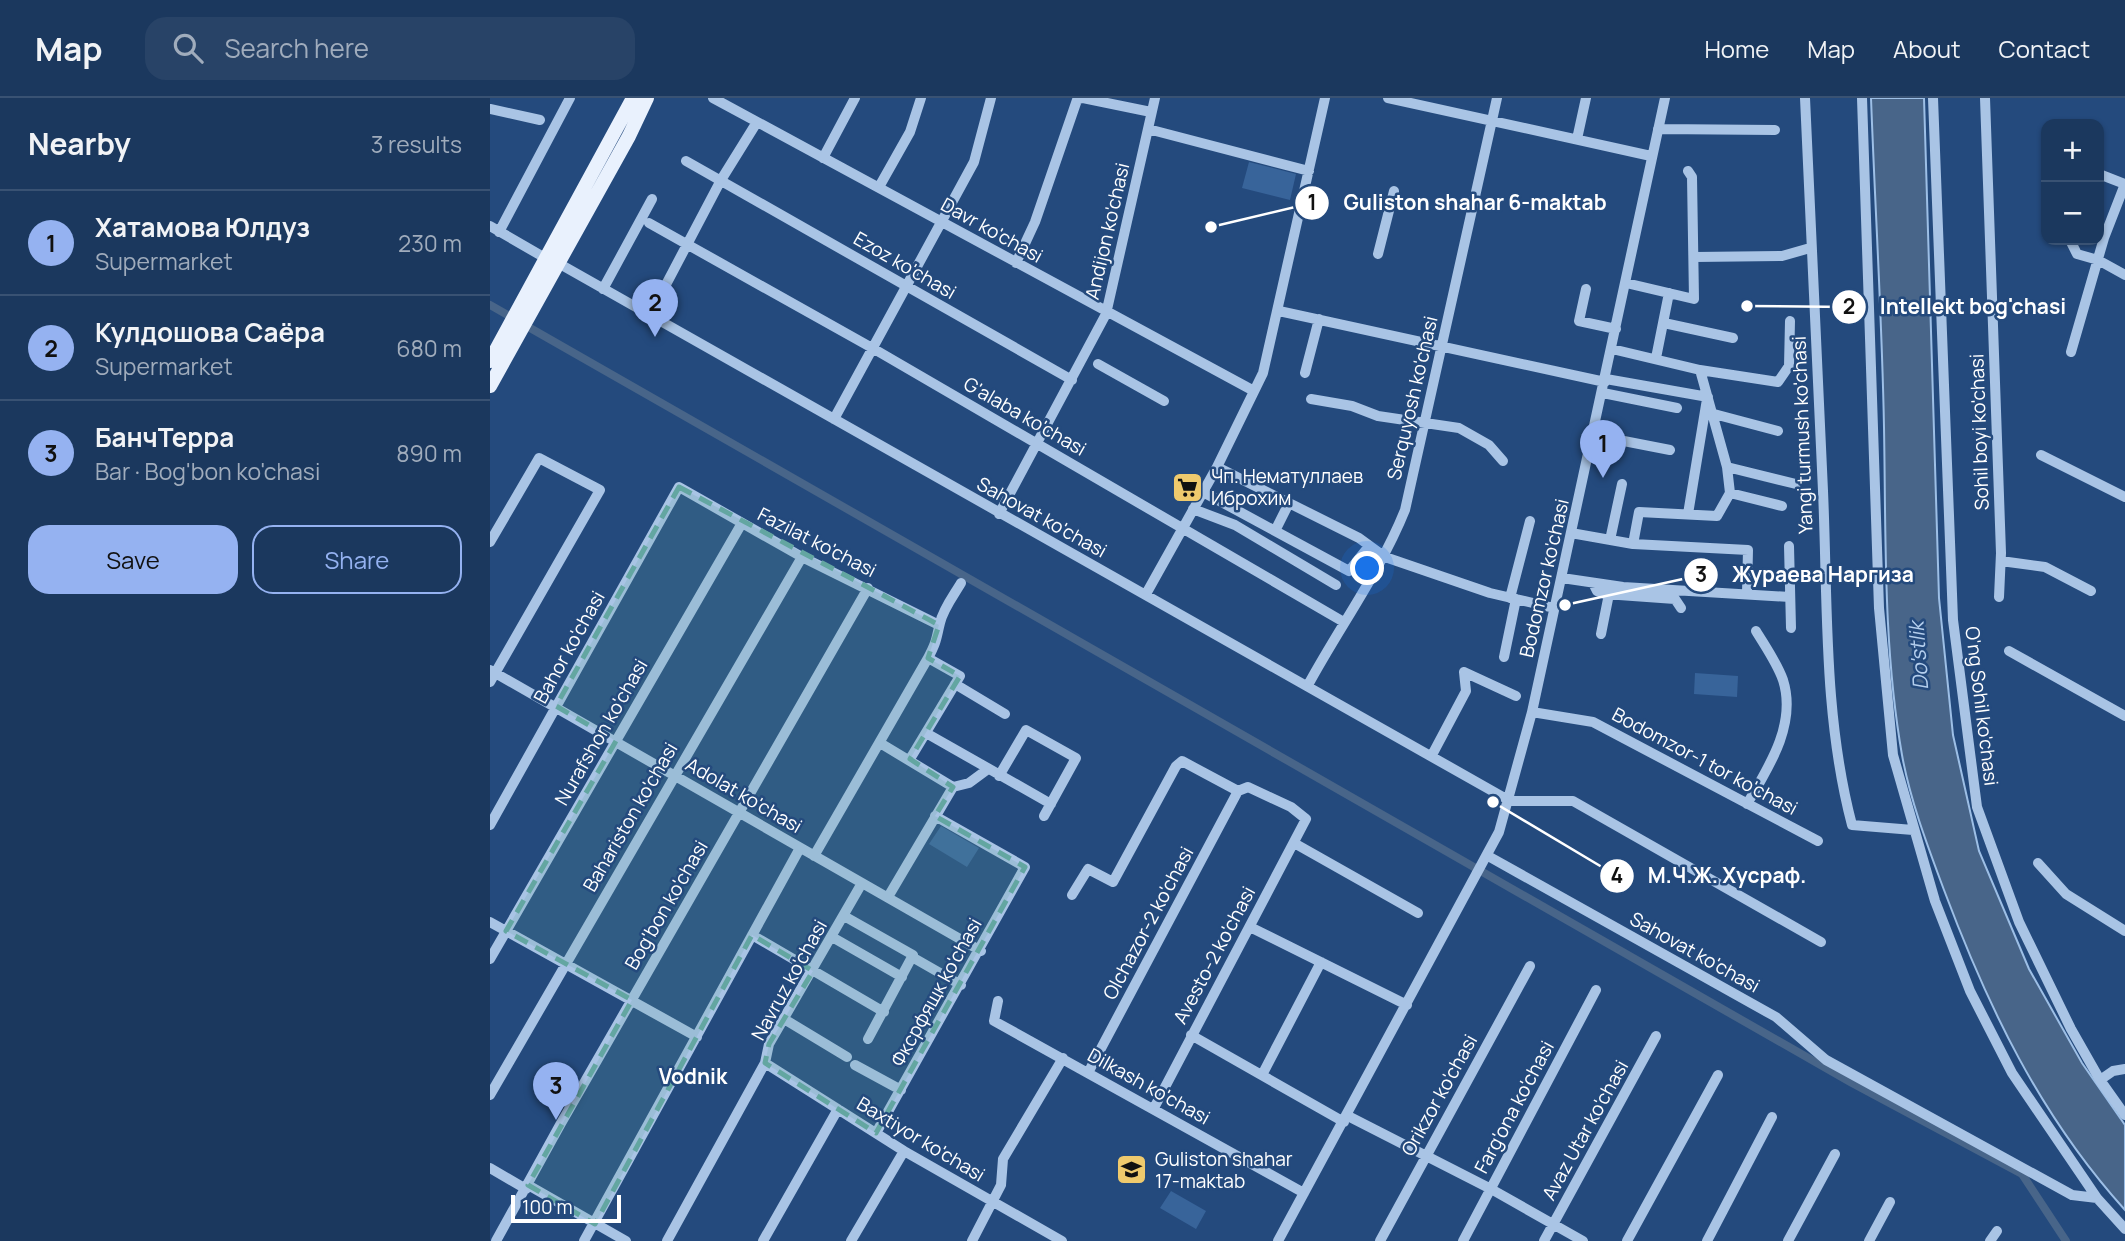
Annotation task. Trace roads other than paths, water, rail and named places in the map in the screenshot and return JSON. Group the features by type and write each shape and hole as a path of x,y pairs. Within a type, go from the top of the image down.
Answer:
{"main road":[{"path":"553,261 633,98"},
{"path":"490,386 523,313 647,98"},
{"path":"490,361 512,334"}],"street":[{"path":"495,229 570,98"},
{"name":"Davr ko'chasi","path":"713,98 1016,262 1106,314 1254,391"},
{"path":"823,158 855,98"},
{"path":"878,187 910,132 921,98"},
{"path":"834,419 974,162 991,98"},
{"path":"1016,262 1035,222 1077,100 1082,98 1151,112"},
{"name":"Andijon ko'chasi","path":"999,513 1106,314 1155,98"},
{"path":"1146,594 1217,467 1263,373 1325,98"},
{"path":"1388,98 1651,156"},
{"name":"Serquyosh ko'chasi","path":"1308,685 1342,621 1385,557 1405,510 1497,98"},
{"path":"1577,139 1586,98"},
{"name":"Bodomzor ko'chasi","path":"1407,1005 1486,860 1510,801 1605,385 1665,98"},
{"name":"Yangi turmush ko'chasi","path":"1805,98 1824,494 1828,667 1844,797 1852,824 1878,829 1913,830"},
{"path":"1862,98 1879,608 1892,755 1935,901 1970,991 2012,1073 2097,1198 2125,1229"},
{"name":"O'ng Sohil ko'chasi","path":"1934,98 1953,620 1976,807 2019,922 2100,1080 2125,1115"},
{"name":"Sohil boyi ko'chasi","path":"1985,98 2001,561 1999,597"},
{"path":"490,109 540,120"},
{"path":"650,315 721,180 757,122"},
{"path":"1148,129 1309,171"},
{"path":"1658,129 1774,130"},
{"name":"Ezoz ko'chasi","path":"686,161 1072,380"},
{"path":"1626,283 1694,299 1692,177 1688,171"},
{"path":"2071,352 2098,260 2125,184 2104,176"},
{"path":"1378,254 1394,191"},
{"path":"603,289 652,199"},
{"name":"G'alaba ko'chasi","path":"649,223 874,349 1342,621"},
{"name":"Sahovat ko'chasi","path":"495,229 1510,801"},
{"path":"2072,245 2077,254 2098,260 2125,275"},
{"path":"1695,257 1782,256 1811,248"},
{"path":"1586,289 1579,321 1616,329"},
{"path":"1656,358 1669,293"},
{"path":"1279,311 1442,345 1605,385 1677,408"},
{"path":"1305,373 1319,319"},
{"path":"1612,349 1700,370 1779,382 1789,366 1790,321"},
{"path":"1664,323 1733,338"},
{"path":"1098,364 1164,401"},
{"path":"1633,544 1639,512 1717,516 1730,493 1727,467 1700,370"},
{"path":"1605,385 1708,395"},
{"path":"1688,514 1708,395"},
{"path":"1311,399 1352,406 1378,416 1459,428 1489,445 1503,461"},
{"path":"1714,414 1778,431"},
{"path":"1593,435 1670,450"},
{"path":"2041,456 2125,497"},
{"path":"490,542 539,458 600,490 492,675"},
{"path":"1217,467 1289,503 1385,557 1513,598 1554,608"},
{"path":"1727,467 1796,484"},
{"path":"1610,540 1622,484"},
{"name":"Fazilat ko'chasi","path":"679,487 802,557 939,625"},
{"name":"Bahor ko'chasi","path":"490,825 679,487"},
{"path":"1203,492 1276,529 1349,571 1369,546"},
{"path":"1730,493 1782,506"},
{"path":"1276,529 1289,503"},
{"path":"1193,509 1235,525 1336,585"},
{"path":"1504,657 1513,598 1530,521"},
{"name":"Nurafshon ko'chasi","path":"490,959 742,523"},
{"path":"1572,533 1633,544 1748,550 1747,593"},
{"path":"1789,546 1791,628"},
{"name":"Bahariston ko'chasi","path":"490,1095 802,557"},
{"path":"2001,561 2045,567 2091,591"},
{"path":"1562,578 1592,583 1790,597"},
{"path":"814,856 939,639 939,625 961,583"},
{"path":"1592,583 1597,591 1609,594 1675,598 1681,608"},
{"name":"Bog'bon ko'chasi","path":"496,1241 868,588"},
{"path":"1601,634 1609,594"},
{"path":"1747,804 1778,753 1787,705 1783,680 1756,631"},
{"path":"2009,651 2125,716"},
{"path":"928,658 1005,714"},
{"path":"1432,755 1466,691 1464,672 1516,696"},
{"name":"Adolat ko'chasi","path":"492,675 556,706 981,951"},
{"path":"910,759 957,680"},
{"name":"Bodomzor-1 tor ko'chasi","path":"1532,712 1592,722 1818,841"},
{"path":"999,776 1026,730 1076,758 1044,816"},
{"path":"926,733 1051,804"},
{"path":"880,743 953,787"},
{"path":"1072,895 1088,869 1113,882 1175,766 1182,761 1238,791"},
{"path":"888,897 953,787 969,783 988,769"},
{"name":"Avesto-2 ko'chasi","path":"1154,1108 1306,819 1291,807 1248,786 1238,791"},
{"name":"Olchazor-2 ko'chasi","path":"1089,1071 1238,791"},
{"path":"1510,801 1573,802 1821,942"},
{"name":"Фксрфящк ko'chasi","path":"876,1133 981,951 1025,867 935,816"},
{"path":"1294,843 1418,913"},
{"path":"584,1241 800,848"},
{"name":"Sahovat ko'chasi","path":"1486,860 1776,1017 1826,1060 1890,1097 2073,1195 2097,1198"},
{"path":"2038,863 2066,894 2125,931"},
{"name":"Navruz ko'chasi","path":"667,1241 765,1063 769,1044 862,883"},
{"path":"844,915 961,985"},
{"path":"490,922 697,1037"},
{"path":"1250,927 1407,1005 1278,1241"},
{"path":"751,935 884,1012"},
{"path":"832,937 902,977"},
{"path":"868,1039 912,956"},
{"path":"1262,1075 1321,962"},
{"name":"Orikzor ko'chasi","path":"1380,1241 1530,967"},
{"name":"Farg'ona ko'chasi","path":"1463,1241 1596,990"},
{"name":"Dilkash ko'chasi","path":"998,1001 993,1021 1089,1071 1304,1194"},
{"path":"784,1018 901,1090"},
{"path":"1191,1035 1346,1119 1491,1189 1583,1241"},
{"name":"Avaz Utar ko'chasi","path":"1544,1241 1656,1036"},
{"path":"972,1241 1000,1185 1003,1159 1063,1058"},
{"name":"Baxtiyor ko'chasi","path":"765,1063 904,1151 1062,1241"},
{"path":"2100,1080 2113,1071 2125,1069"},
{"path":"1627,1241 1718,1075"},
{"path":"763,1241 838,1110"},
{"path":"1706,1241 1772,1117"},
{"path":"851,1241 904,1151"},
{"path":"1788,1241 1835,1154"},
{"path":"490,1168 626,1241"},
{"path":"1869,1241 1890,1202"}],"water":[{"name":"Do'stlik","path":"1871,98 1924,98 1939,598 1953,735 1979,851 2029,969 2082,1063 2125,1125 2125,1210 2067,1137 2019,1059 1998,1018 1944,890 1905,772 1888,632 1882,345"}],"waterway":[{"path":"490,305 1852,1083 2022,1174 2066,1241"}],"place":[{"name":"Guliston shahar 6-maktab","path":"1211,227"},
{"name":"Intellekt bog'chasi","path":"1747,306"},
{"name":"Кулдошова Саёра","path":"655,337"},
{"name":"Хатамова Юлдуз","path":"1603,478"},
{"name":"Чп. Нематуллаев Иброхим","path":"1188,487"},
{"name":"Жураева Наргиза","path":"1565,605"},
{"name":"М.Ч.Ж. Хусраф.","path":"1493,802"},
{"name":"БанчТерра","path":"556,1120"},
{"name":"Guliston shahar 17-maktab","path":"1132,1170"}],"district":[{"name":"Vodnik","path":"693,1077"}]}
